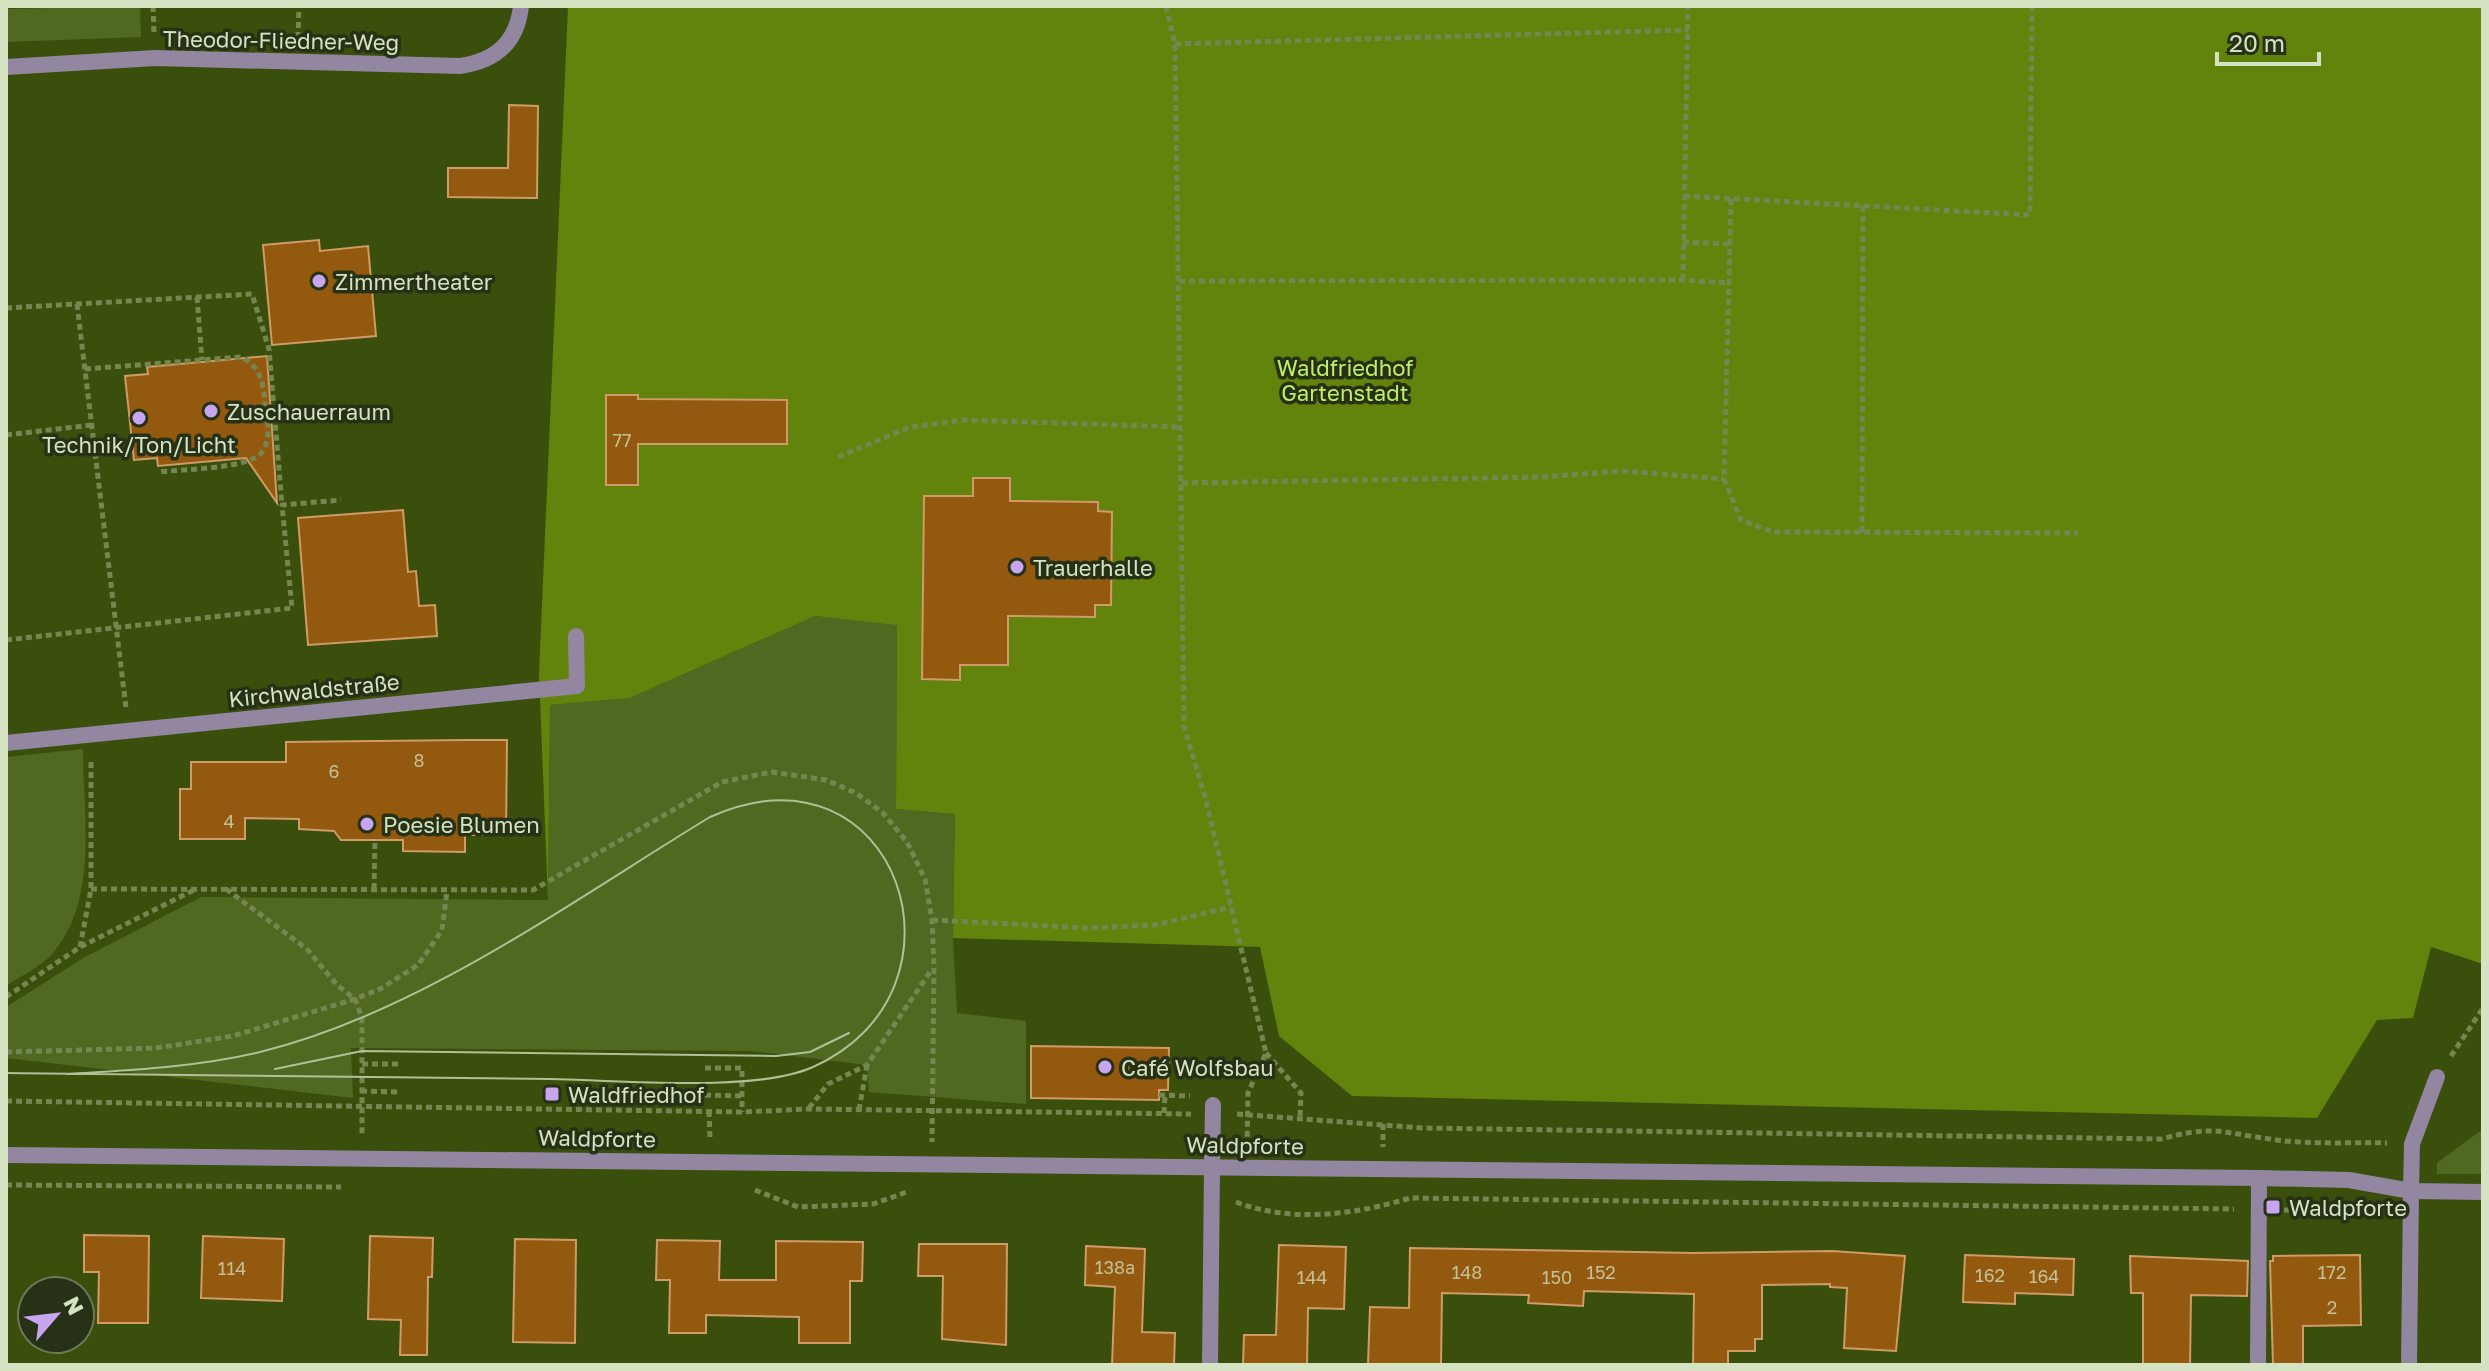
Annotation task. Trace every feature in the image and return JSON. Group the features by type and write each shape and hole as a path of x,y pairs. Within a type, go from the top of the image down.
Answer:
{"street":[{"name":"Theodor-Fliedner-Weg","path":"6,67 155,58 460,66 486,59 506,46 517,27 521,6"},
{"name":"Kirchwaldstraße","path":"6,743 577,686 576,636"},
{"path":"2409,1365 2412,1144 2437,1077"},
{"path":"1210,1365 1213,1105"},
{"name":"Waldpforte","path":"6,1155 2259,1178 2349,1180 2411,1191 2483,1192"},
{"path":"2258,1365 2259,1178"}],"path":[{"path":"1166,6 1175,44 1184,727 1266,1053 1301,1093 1300,1117"},
{"path":"1683,280 1688,6"},
{"path":"1684,196 2030,215 2032,6"},
{"path":"1175,44 1688,30"},
{"path":"1731,199 1724,479 1741,520 1773,532 2078,533"},
{"path":"1862,532 1863,206"},
{"path":"1683,242 1730,244"},
{"path":"1179,281 1683,280 1729,283"},
{"path":"6,308 252,294 269,349 292,608 6,640"},
{"path":"197,297 202,360"},
{"path":"77,304 129,731"},
{"path":"85,369 241,357 255,363 263,381 266,409 268,436 262,453 249,462 160,472"},
{"path":"838,457 910,427 964,420 1181,427"},
{"path":"6,435 92,425"},
{"path":"1182,483 1542,477 1622,471 1724,479"},
{"path":"282,505 341,500"},
{"path":"80,947 91,889 91,735"},
{"path":"91,889 533,890 722,782 746,775 788,772 841,785 883,813 918,862 932,920 932,1192 904,1192 873,1204 798,1207 757,1190 741,1190"},
{"path":"374,889 375,840"},
{"path":"6,997 80,947 197,888"},
{"path":"225,888 307,949 337,985 355,999 362,1018 362,1157"},
{"path":"6,1052 156,1048 233,1036 355,999 380,989 418,965 442,930 447,891"},
{"path":"932,920 1089,928 1155,925 1231,907"},
{"path":"859,1110 867,1065 934,967"},
{"path":"2437,1077 2483,1008"},
{"path":"1246,1168 1248,1093 1266,1053"},
{"path":"362,1064 398,1064"},
{"path":"809,1109 828,1084 867,1065"},
{"path":"705,1068 742,1068 742,1112"},
{"path":"361,1091 399,1092"},
{"path":"705,1095 742,1096"},
{"path":"1159,1095 1165,1095 1164,1113"},
{"path":"709,1111 710,1140"},
{"path":"6,1185 356,1187"},
{"path":"1212,1193 1263,1213 1349,1214 1410,1198 2365,1210"}],"green space":[{"path":"140,6 141,37 6,42 6,9"},
{"name":"Waldfriedhof Gartenstadt","path":"568,6 2483,6 2483,964 2431,947 2413,1018 2377,1020 2317,1118 1352,1096 1279,1036 1260,947 953,938 955,814 896,809 897,625 815,616 630,698 550,705 548,900 539,673"},
{"path":"815,616 897,624 896,809 955,814 953,938 957,1013 1026,1021 1026,1104 869,1092 867,1065 751,1051 351,1048 353,1098 6,1058 6,1007 85,957 201,897 548,900 550,705 630,698"},
{"path":"83,749 85,856 77,909 67,933 52,954 6,986 6,757"},
{"path":"2483,1129 2483,1174 2437,1174 2437,1163"}],"building":[{"path":"509,105 538,106 537,198 448,197 448,168 508,168"},
{"name":"Zimmertheater","path":"319,240 320,251 368,246 376,336 272,345 263,245"},
{"name":"Zuschauerraum","path":"267,356 277,503 246,458 158,466 157,458 134,460 125,376 148,374 147,367"},
{"path":"606,395 638,395 638,399 787,400 787,444 638,444 638,485 606,485"},
{"name":"Trauerhalle","path":"973,478 1010,478 1010,501 1098,502 1098,511 1112,512 1111,605 1095,605 1095,617 1008,616 1008,665 960,665 960,680 922,679 924,496 973,496"},
{"path":"403,510 408,572 416,571 419,606 435,605 437,636 308,645 298,518"},
{"path":"507,740 506,835 465,835 465,852 403,851 403,840 341,840 334,831 299,829 299,819 245,818 245,839 180,839 180,789 191,789 191,762 286,762 286,742"},
{"name":"Café Wolfsbau","path":"1031,1046 1169,1048 1168,1090 1159,1090 1159,1100 1031,1098"},
{"path":"84,1235 149,1236 148,1323 98,1323 99,1272 84,1272"},
{"path":"203,1236 284,1239 282,1301 201,1298"},
{"path":"370,1236 433,1238 432,1277 428,1277 427,1355 400,1355 401,1320 368,1319"},
{"path":"515,1239 576,1240 575,1343 513,1342"},
{"path":"657,1240 720,1241 719,1280 776,1280 776,1241 863,1242 862,1281 850,1281 850,1343 799,1343 799,1317 706,1315 706,1333 669,1333 670,1280 656,1280"},
{"path":"919,1244 1007,1244 1006,1345 942,1339 943,1276 918,1276"},
{"path":"1279,1245 1346,1247 1344,1309 1308,1308 1307,1365 1243,1365 1244,1335 1276,1335"},
{"path":"1086,1246 1145,1249 1142,1332 1175,1333 1174,1365 1112,1365 1115,1287 1085,1285"},
{"path":"1410,1248 1694,1253 1832,1251 1905,1256 1896,1351 1844,1348 1847,1288 1830,1287 1830,1284 1762,1285 1762,1339 1755,1339 1755,1351 1728,1351 1728,1365 1693,1365 1694,1294 1584,1291 1583,1306 1528,1303 1529,1295 1442,1293 1441,1365 1368,1364 1370,1307 1409,1308"},
{"path":"1965,1255 2074,1259 2073,1295 2015,1293 2015,1304 1963,1302"},
{"path":"2360,1255 2361,1325 2303,1326 2303,1365 2273,1365 2270,1261 2273,1261 2273,1256"},
{"path":"2130,1256 2248,1261 2247,1296 2191,1295 2190,1365 2143,1365 2143,1293 2131,1293"}],"tram line":[{"path":"6,1073 74,1074 210,1076 550,1079 685,1083 757,1080 788,1075 813,1067 865,1031 895,984 905,932 896,882 870,839 829,810 775,801 710,817 492,952 378,1011 319,1034 260,1052 212,1061 164,1067 91,1073 67,1074"},
{"path":"275,1069 362,1051 776,1056 810,1052 849,1033"}],"place":[{"name":"Zimmertheater","path":"319,281"},
{"name":"Zuschauerraum","path":"211,411"},
{"name":"Technik/Ton/Licht","path":"139,418"},
{"name":"Trauerhalle","path":"1017,567"},
{"name":"Poesie Blumen","path":"367,824"},
{"name":"Café Wolfsbau","path":"1105,1067"},
{"name":"Waldfriedhof","path":"552,1094"},
{"name":"Waldpforte","path":"2273,1207"}]}
